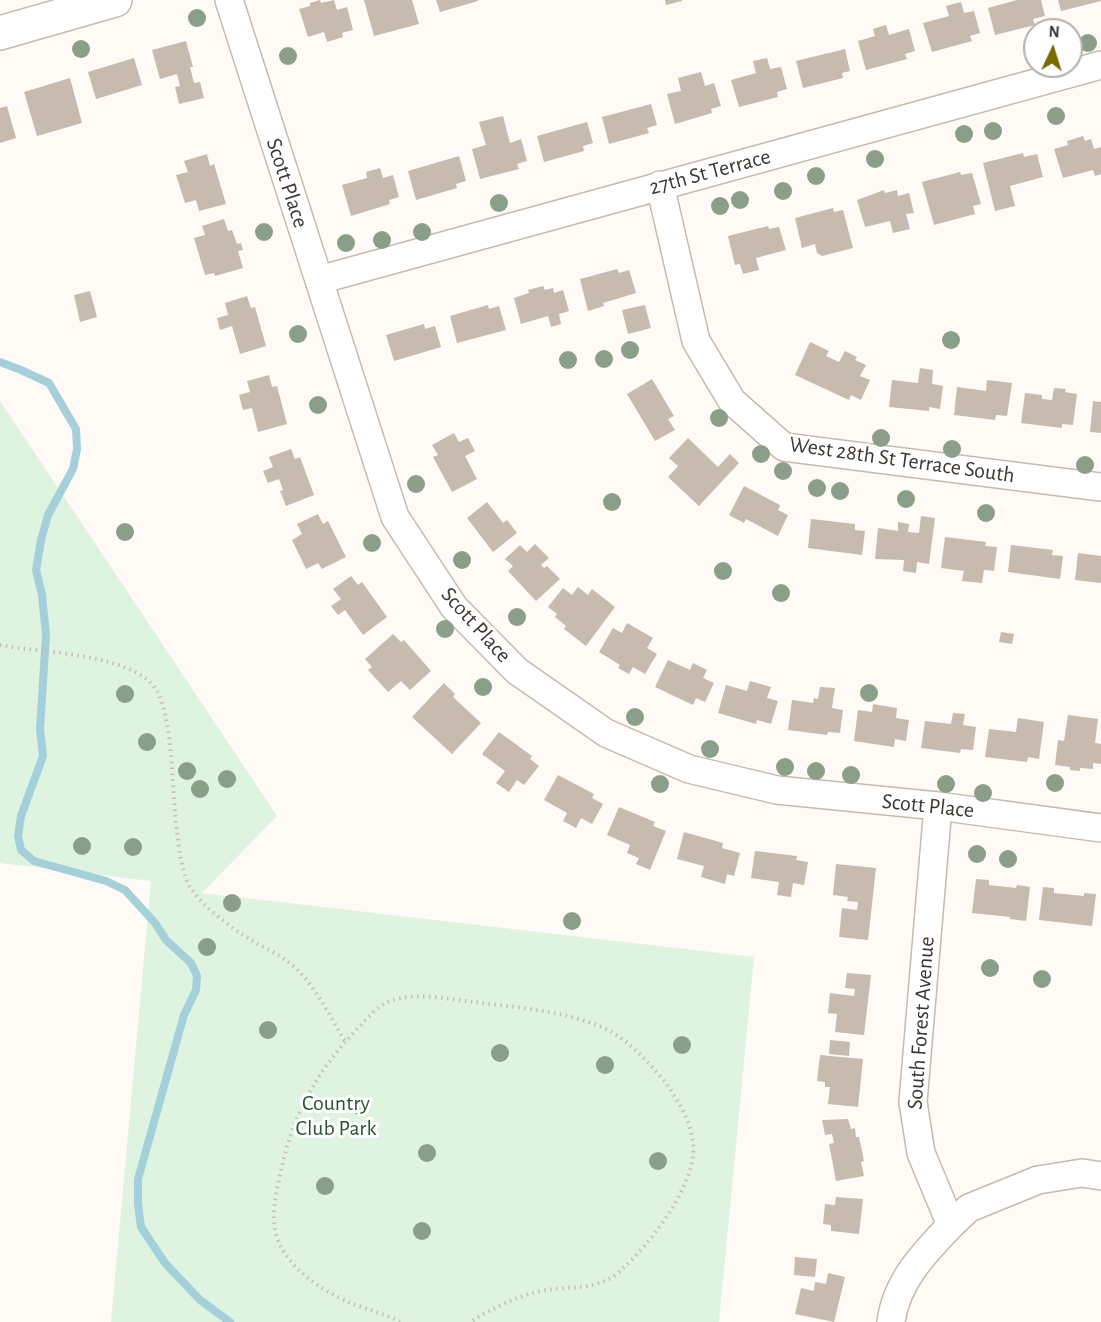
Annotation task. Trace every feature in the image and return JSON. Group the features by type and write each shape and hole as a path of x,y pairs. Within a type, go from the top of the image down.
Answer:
{"street":[{"path":"0,33 115,0"},
{"name":"Scott Place","path":"229,0 395,517 454,607 518,671 606,733 689,769 777,790 938,806 1101,828"},
{"name":"27th St Terrace","path":"319,280 1101,65"},
{"name":"West 28th St Terrace South","path":"660,185 696,341 732,401 784,447 1101,487"},
{"name":"South Forest Avenue","path":"938,806 913,1102 921,1153 951,1225"},
{"path":"891,1322 899,1292 910,1272 926,1251 969,1208 1038,1180 1082,1173 1101,1176"}],"path":[{"path":"0,645 94,658 127,668 150,682 157,691 168,729 179,851 189,886 213,912 249,939 286,960 303,975 345,1041"},
{"path":"400,1322 351,1303 317,1285 300,1271 280,1245 275,1230 274,1212 278,1183 291,1132 310,1088 345,1041 380,1006 410,997 506,1006 576,1018 597,1025 631,1044 664,1081 682,1109 692,1134 694,1154 689,1174 679,1197 642,1248 618,1274 586,1288 544,1290 520,1297 470,1322"}],"green space":[{"name":"Country Club Park","path":"0,401 277,816 202,893 754,957 719,1322 111,1322 151,881 0,863"}],"building":[{"path":"320,0 321,3 334,0 337,10 347,7 353,30 342,33 343,37 327,42 324,32 308,37 299,9"},
{"path":"364,0 412,0 419,24 374,36"},
{"path":"436,0 478,0 478,1 440,12"},
{"path":"665,0 682,0 682,1 666,5"},
{"path":"1017,0 1041,0 1045,16 1023,18 1023,28 995,35 988,8"},
{"path":"1058,0 1101,0 1101,1 1061,11"},
{"path":"961,2 964,13 974,11 980,33 970,36 972,41 932,52 923,23 949,16 946,6"},
{"path":"886,25 889,35 909,29 915,51 905,54 907,59 866,70 858,41 875,36 873,29"},
{"path":"186,41 193,67 190,67 194,83 200,82 204,98 179,104 175,87 180,86 177,74 160,79 152,50"},
{"path":"845,49 850,71 842,73 843,78 803,88 796,61"},
{"path":"134,58 142,85 96,99 88,72"},
{"path":"767,58 770,69 781,67 787,89 777,92 778,97 739,107 731,80 756,73 753,61"},
{"path":"701,72 705,86 714,83 721,106 711,109 712,113 675,124 667,94 681,91 678,78"},
{"path":"70,78 82,123 37,136 24,92"},
{"path":"651,104 657,125 647,128 649,133 609,144 602,117"},
{"path":"7,106 16,138 0,143 0,108"},
{"path":"503,116 510,143 521,139 527,161 517,164 519,169 480,179 472,149 486,145 479,122"},
{"path":"587,122 593,143 583,146 584,151 544,162 537,136"},
{"path":"1083,136 1085,141 1091,139 1094,149 1101,147 1101,174 1095,176 1093,170 1063,178 1054,149 1068,145 1067,141"},
{"path":"1023,153 1024,157 1037,154 1043,177 1010,186 1015,206 995,211 983,163"},
{"path":"207,154 210,166 214,164 226,204 199,211 196,200 185,203 176,175 188,172 184,161"},
{"path":"459,156 466,181 456,184 457,188 416,200 408,171"},
{"path":"380,168 383,178 393,175 399,197 389,200 390,204 351,216 342,185 367,178 366,172"},
{"path":"960,172 961,175 972,173 981,204 973,206 975,214 934,225 922,182"},
{"path":"884,190 885,193 897,190 898,196 909,193 914,213 906,214 910,229 893,233 890,221 865,227 857,200"},
{"path":"833,208 834,212 843,210 853,248 822,256 817,253 815,244 802,248 795,218"},
{"path":"224,219 228,231 232,230 237,244 241,243 243,250 238,251 243,268 215,276 214,273 205,275 194,238 205,235 202,226"},
{"path":"768,226 769,229 779,227 786,250 756,258 759,270 743,274 740,264 735,265 728,236"},
{"path":"617,269 619,273 629,270 636,293 603,303 604,306 588,311 580,279"},
{"path":"543,286 545,290 553,288 554,293 563,290 569,311 559,314 561,324 551,327 548,316 521,324 514,298 529,293 528,290"},
{"path":"90,291 97,317 80,322 74,295"},
{"path":"247,296 251,308 255,307 266,346 240,354 232,326 220,330 217,318 228,315 225,303"},
{"path":"488,305 489,309 499,306 506,330 457,343 450,316"},
{"path":"645,305 651,328 628,334 622,310"},
{"path":"424,324 425,329 435,326 441,347 394,361 386,335"},
{"path":"810,342 829,351 826,356 839,362 845,351 857,357 855,360 866,365 860,376 870,380 861,400 851,395 849,400 795,375"},
{"path":"920,368 933,370 932,384 943,386 940,409 929,407 929,411 889,407 892,380 918,383"},
{"path":"269,375 272,387 277,386 287,424 258,432 252,408 243,410 239,395 250,392 247,381"},
{"path":"652,379 674,416 668,419 675,430 655,441 627,394"},
{"path":"987,380 1012,383 1007,416 996,415 995,420 954,415 957,387 986,391"},
{"path":"1054,388 1066,389 1065,392 1077,394 1073,425 1062,424 1062,428 1021,423 1025,393 1042,395 1042,399 1052,400"},
{"path":"1093,401 1101,402 1101,433 1090,432"},
{"path":"454,433 459,442 468,438 475,451 465,456 477,479 452,492 433,457 438,455 432,445"},
{"path":"688,438 718,467 730,454 739,463 699,506 668,477 678,466 669,458"},
{"path":"291,449 295,459 300,457 314,495 286,506 280,491 283,490 279,479 268,483 263,471 273,467 269,457"},
{"path":"744,486 780,505 778,510 788,515 778,536 746,519 744,523 729,515"},
{"path":"487,502 503,523 507,520 517,533 493,552 467,518"},
{"path":"318,514 323,524 328,521 346,557 322,569 318,563 306,569 292,540 302,534 297,524"},
{"path":"921,516 935,518 929,564 917,562 916,573 903,571 904,560 875,559 878,528 898,531 898,522 909,524 908,532 919,533"},
{"path":"811,519 855,524 855,530 865,531 862,555 808,548"},
{"path":"945,537 986,542 985,546 997,547 994,571 984,570 982,583 962,581 964,571 941,568"},
{"path":"535,544 549,558 541,565 544,568 547,566 560,579 536,601 508,571 513,566 505,559 520,545 527,552"},
{"path":"1011,545 1053,550 1052,555 1063,556 1060,579 1008,572"},
{"path":"1078,553 1101,556 1101,583 1075,580"},
{"path":"351,576 358,585 362,582 387,617 363,635 345,610 338,615 331,606 341,599 333,589"},
{"path":"578,587 588,595 592,589 615,607 586,646 564,629 566,626 548,607 563,588 572,595"},
{"path":"627,623 653,638 647,648 657,654 645,674 633,667 629,674 618,668 620,665 599,652 613,628 622,633"},
{"path":"1001,632 1014,634 1012,644 999,642"},
{"path":"393,634 401,642 404,640 431,671 410,690 401,681 388,692 368,670 372,667 365,659"},
{"path":"668,660 690,670 693,663 707,670 703,678 714,683 705,702 696,698 693,705 655,687"},
{"path":"750,681 771,687 767,698 778,701 771,724 757,720 756,724 718,713 726,685 747,691"},
{"path":"444,683 455,694 453,697 481,723 452,754 412,717"},
{"path":"820,687 835,688 832,708 843,710 840,733 828,732 827,735 788,730 792,700 813,703 814,698 818,699"},
{"path":"873,704 897,708 896,718 909,720 906,741 895,739 894,747 854,741 858,710 872,712"},
{"path":"953,713 965,714 963,725 976,727 973,750 961,749 960,753 921,748 925,721 951,724"},
{"path":"1068,715 1098,719 1095,743 1101,744 1101,764 1093,763 1093,769 1070,770 1070,767 1055,765 1058,740 1064,741"},
{"path":"1018,718 1044,722 1039,759 1028,757 1027,762 985,757 989,729 1016,732"},
{"path":"499,732 532,756 530,759 539,766 524,785 517,780 509,792 496,783 505,771 482,754"},
{"path":"558,775 594,794 592,798 603,804 592,824 581,818 576,828 563,821 567,813 544,800"},
{"path":"619,807 655,822 653,826 666,831 650,870 636,864 639,858 627,853 630,845 607,835"},
{"path":"684,832 723,843 722,848 740,853 734,876 727,874 725,884 701,877 704,866 677,859"},
{"path":"755,851 797,856 796,860 808,862 804,885 793,883 791,897 777,895 779,882 751,878"},
{"path":"836,864 876,868 868,940 839,937 842,908 857,910 858,902 847,901 848,897 833,895"},
{"path":"976,879 989,880 989,885 1030,887 1026,921 972,913"},
{"path":"1043,887 1054,888 1054,893 1084,896 1084,893 1096,894 1092,926 1039,920"},
{"path":"847,973 871,975 864,1035 835,1032 837,1014 828,1013 830,993 854,996 855,989 845,988"},
{"path":"830,1040 850,1042 849,1056 829,1054"},
{"path":"820,1055 863,1059 858,1107 828,1104 830,1087 825,1087 825,1082 817,1081"},
{"path":"848,1119 851,1129 855,1128 856,1137 859,1137 864,1161 861,1162 864,1176 836,1181 829,1144 834,1143 832,1134 825,1135 822,1120"},
{"path":"836,1197 863,1199 859,1234 831,1231 831,1225 823,1224 825,1204 835,1205"},
{"path":"795,1257 817,1259 815,1277 794,1275"},
{"path":"828,1273 845,1277 834,1322 795,1314 801,1288 814,1291 815,1282 826,1284"}],"waterway":[{"path":"0,362 49,383 76,429 77,449 73,469 48,515 36,570 42,595 46,635 40,729 43,756 21,816 18,836 21,850 34,861 106,881 125,890 155,923 166,940 191,963 197,976 196,990 184,1015 138,1179 138,1204 141,1227 165,1263 200,1300 230,1322"}]}
